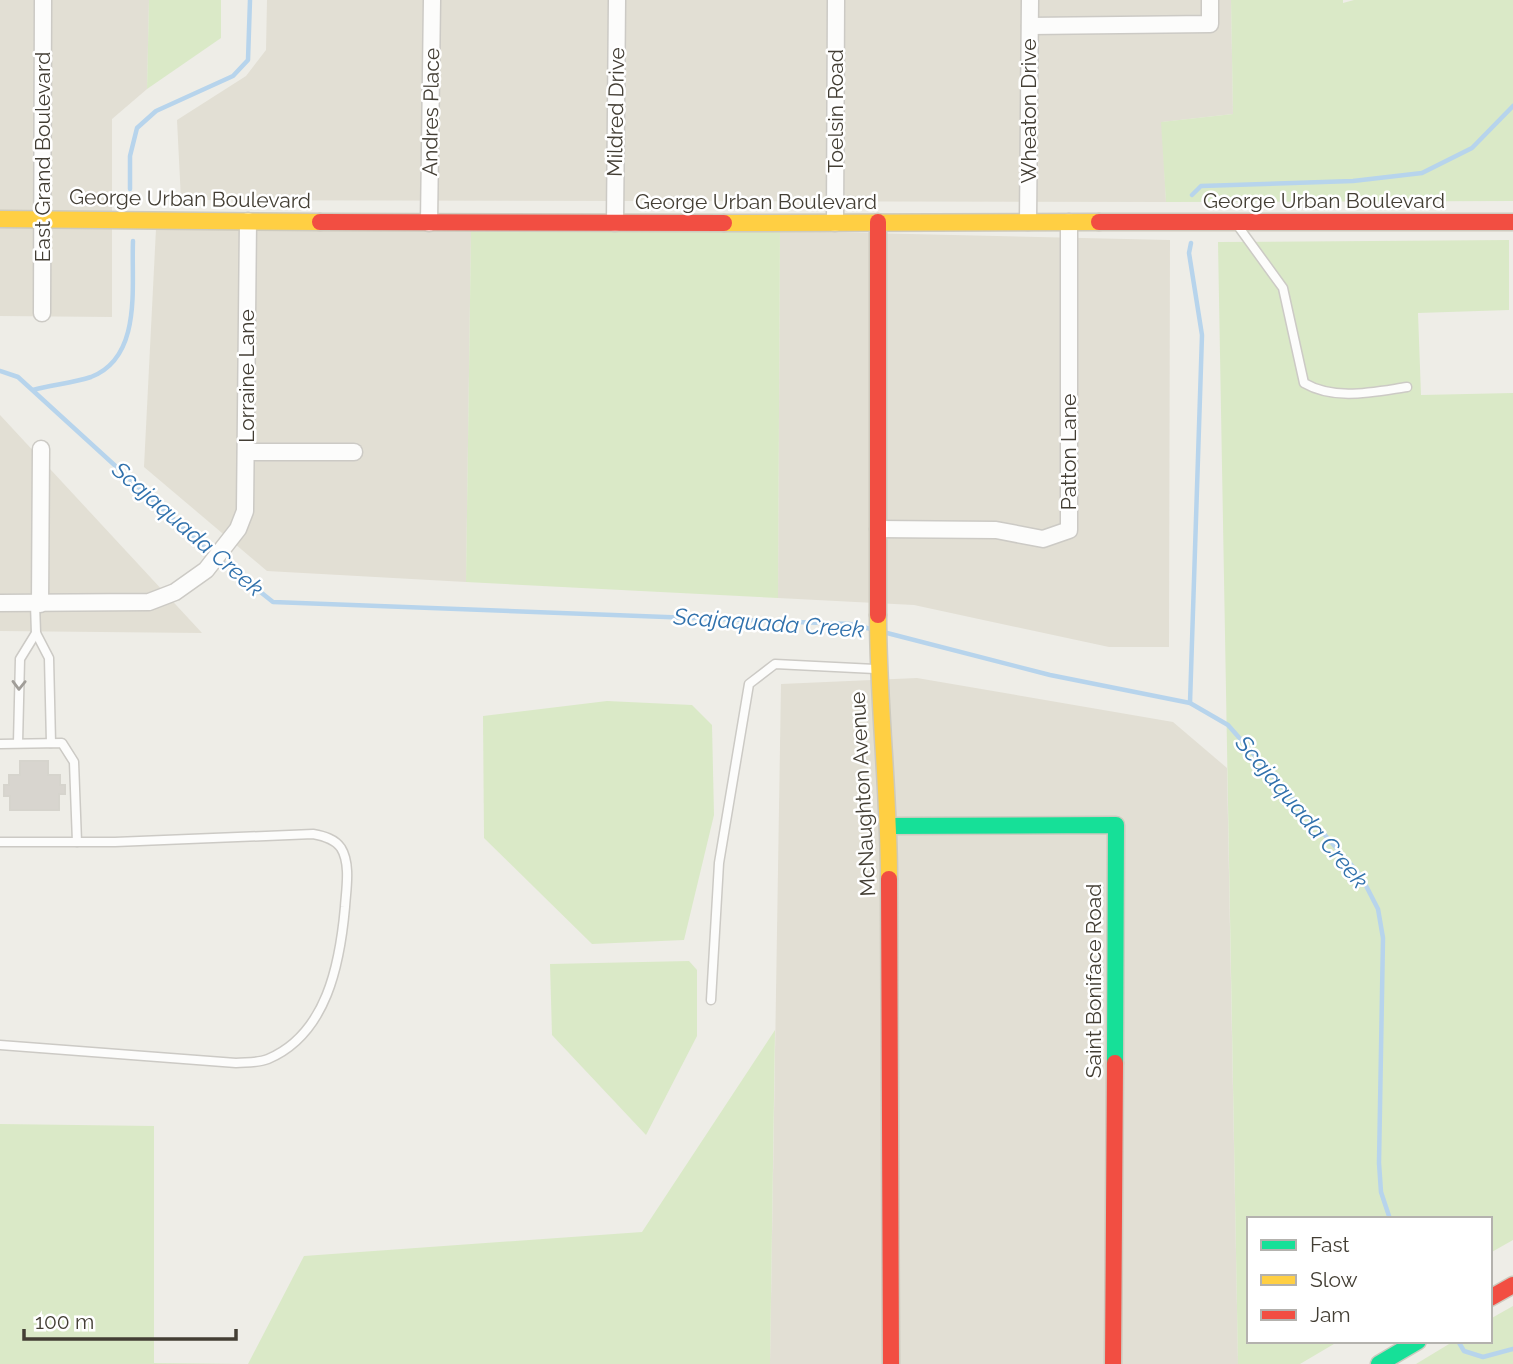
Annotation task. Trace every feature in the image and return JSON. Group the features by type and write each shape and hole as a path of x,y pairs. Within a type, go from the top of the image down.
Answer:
{"street":[{"name":"East Grand Boulevard","path":"42,313 43,0"},
{"name":"Andres Place","path":"429,223 432,0"},
{"name":"Mildred Drive","path":"615,223 617,0"},
{"name":"Toelsin Road","path":"835,223 836,0"},
{"name":"Wheaton Drive","path":"1028,222 1030,0"},
{"path":"1030,26 1210,24 1210,0"},
{"name":"George Urban Boulevard","path":"0,219 429,223 1513,222"},
{"name":"Lorraine Lane","path":"37,604 149,602 175,592 206,570 234,534 245,511 248,221"},
{"name":"McNaughton Avenue","path":"878,222 878,669 889,825 891,1364"},
{"name":"Patton Lane","path":"878,529 996,530 1044,539 1069,530 1069,222"},
{"path":"0,603 37,604 41,449"},
{"path":"246,452 354,452"},
{"name":"Saint Boniface Road","path":"889,825 1116,825 1113,1364"},
{"path":"1492,1297 1513,1285"},
{"path":"1379,1364 1415,1343"}],"lane":[{"path":"1234,221 1283,288 1304,383 1320,392 1364,393 1407,387"},
{"path":"37,604 36,633 49,658 51,743"},
{"path":"18,743 20,659 36,633"},
{"path":"711,1000 719,863 748,684 775,664 878,669"},
{"path":"0,744 62,743 74,762 77,842"},
{"path":"0,842 313,834 331,839 341,848 345,859 347,885 341,951 330,992 299,1036 285,1050 261,1061 200,1061 0,1045"}],"shaded area":[{"path":"0,0 149,0 147,89 112,119 112,317 0,316"},
{"path":"267,0 1231,0 1233,114 1162,122 1166,202 181,200 177,120 246,76 266,50"},
{"path":"156,229 471,231 466,582 267,571 144,467"},
{"path":"780,231 1170,240 1169,647 1109,647 914,605 778,598"},
{"path":"0,415 202,633 0,631"},
{"path":"917,678 1173,722 1227,768 1238,1364 770,1364 781,684"}],"green space":[{"path":"149,0 221,0 221,38 147,89"},
{"path":"1231,0 1343,0 1343,3 1354,0 1513,0 1513,201 1166,202 1161,122 1233,114"},
{"path":"471,231 780,231 778,598 466,582"},
{"path":"1509,240 1509,310 1418,313 1421,395 1513,393 1513,1240 1492,1252 1492,1217 1247,1217 1247,1343 1336,1343 1300,1364 1238,1364 1218,242"},
{"path":"607,701 692,705 712,725 714,815 684,940 592,944 484,838 483,716"},
{"path":"689,961 697,970 697,1036 646,1135 552,1035 550,964"},
{"path":"775,1030 770,1364 248,1364 304,1256 642,1232"},
{"path":"0,1124 154,1126 154,1363 248,1364 0,1364"},
{"path":"1513,1306 1513,1364 1416,1364 1451,1343 1492,1343 1492,1318"}],"building":[{"path":"20,761 48,761 48,775 60,775 60,785 65,785 65,794 59,794 59,810 10,810 10,796 4,796 4,785 9,785 9,775 20,775"}],"waterway":[{"path":"130,189 130,156 137,128 156,111 233,76 248,60 250,0"},
{"path":"1192,195 1201,186 1353,181 1422,173 1472,148 1513,106"},
{"path":"33,390 91,377 108,367 119,354 127,337 131,318 133,241"},
{"path":"1190,703 1202,335 1189,253 1191,243"},
{"name":"Scajaquada Creek","path":"0,371 18,377 213,555"},
{"name":"Scajaquada Creek","path":"220,560 273,602 850,624 871,629"},
{"name":"Scajaquada Creek","path":"887,633 1050,675 1190,703 1228,725 1361,876 1378,909 1383,938 1379,1163 1381,1192 1389,1217"},
{"name":"Scajaquada Creek","path":"1459,1343 1464,1351 1483,1357 1513,1349"}],"traffic: fast":[{"path":"889,826 1116,825 1115,1063"},
{"path":"1379,1364 1415,1343"}],"traffic: slow":[{"path":"0,219 320,222"},
{"path":"724,223 1099,222"},
{"path":"878,615 889,879"}],"traffic: jam":[{"path":"320,222 724,223"},
{"path":"878,222 878,615"},
{"path":"1099,222 1513,222"},
{"path":"889,879 891,1364"},
{"path":"1113,1364 1115,1063"},
{"path":"1492,1297 1513,1285"}]}
